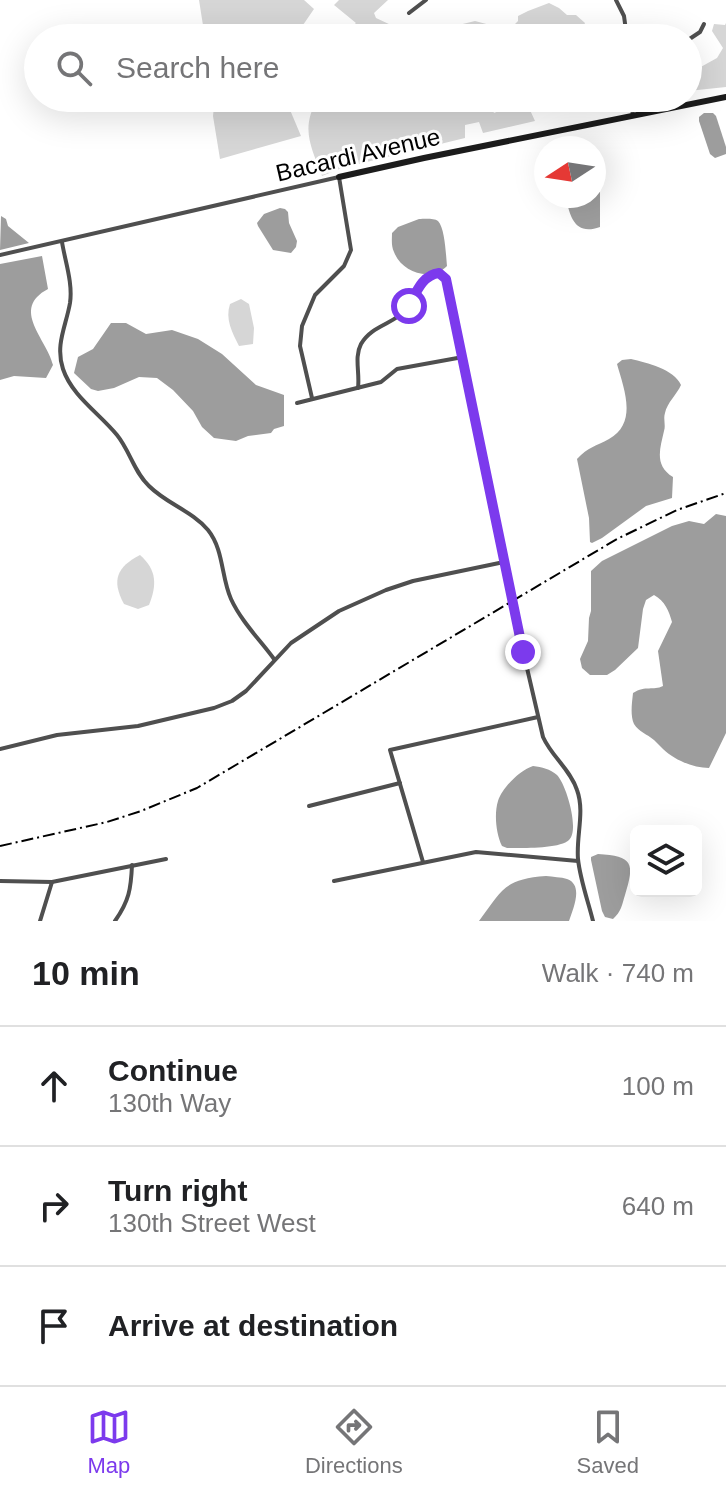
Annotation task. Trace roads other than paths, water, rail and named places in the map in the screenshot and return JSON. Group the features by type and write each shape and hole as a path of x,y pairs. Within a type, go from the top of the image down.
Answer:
{"street":[{"path":"409,13 426,0"},
{"path":"616,0 625,24"},
{"path":"702,28 704,24"},
{"name":"Bacardi Avenue","path":"702,102 726,97"},
{"path":"632,112 633,116"},
{"name":"Bacardi Avenue","path":"0,255 339,177 652,112"},
{"path":"312,398 300,346 302,326 315,295 344,266 351,250 339,177"},
{"path":"61,241 71,290 60,347 61,364 67,379 118,436 147,485 193,515 209,531 220,553 232,601 274,659"},
{"path":"358,388 357,358 366,337 406,310 424,279 439,273 446,279 538,717 547,746 570,773 578,792 578,861 593,921"},
{"path":"297,403 381,382 397,369 463,357"},
{"path":"0,749 57,735 138,726 214,708 246,691 274,659 315,625 366,597 413,581 504,562"},
{"path":"423,862 390,750 538,717"},
{"path":"309,806 400,783"},
{"path":"334,881 476,852 578,861"},
{"path":"0,881 52,882 166,859"},
{"path":"115,921 126,905 131,889 132,865"},
{"path":"40,921 52,882"}],"railway":[{"path":"0,846 107,822 197,788 617,539 677,510 726,493"}]}
